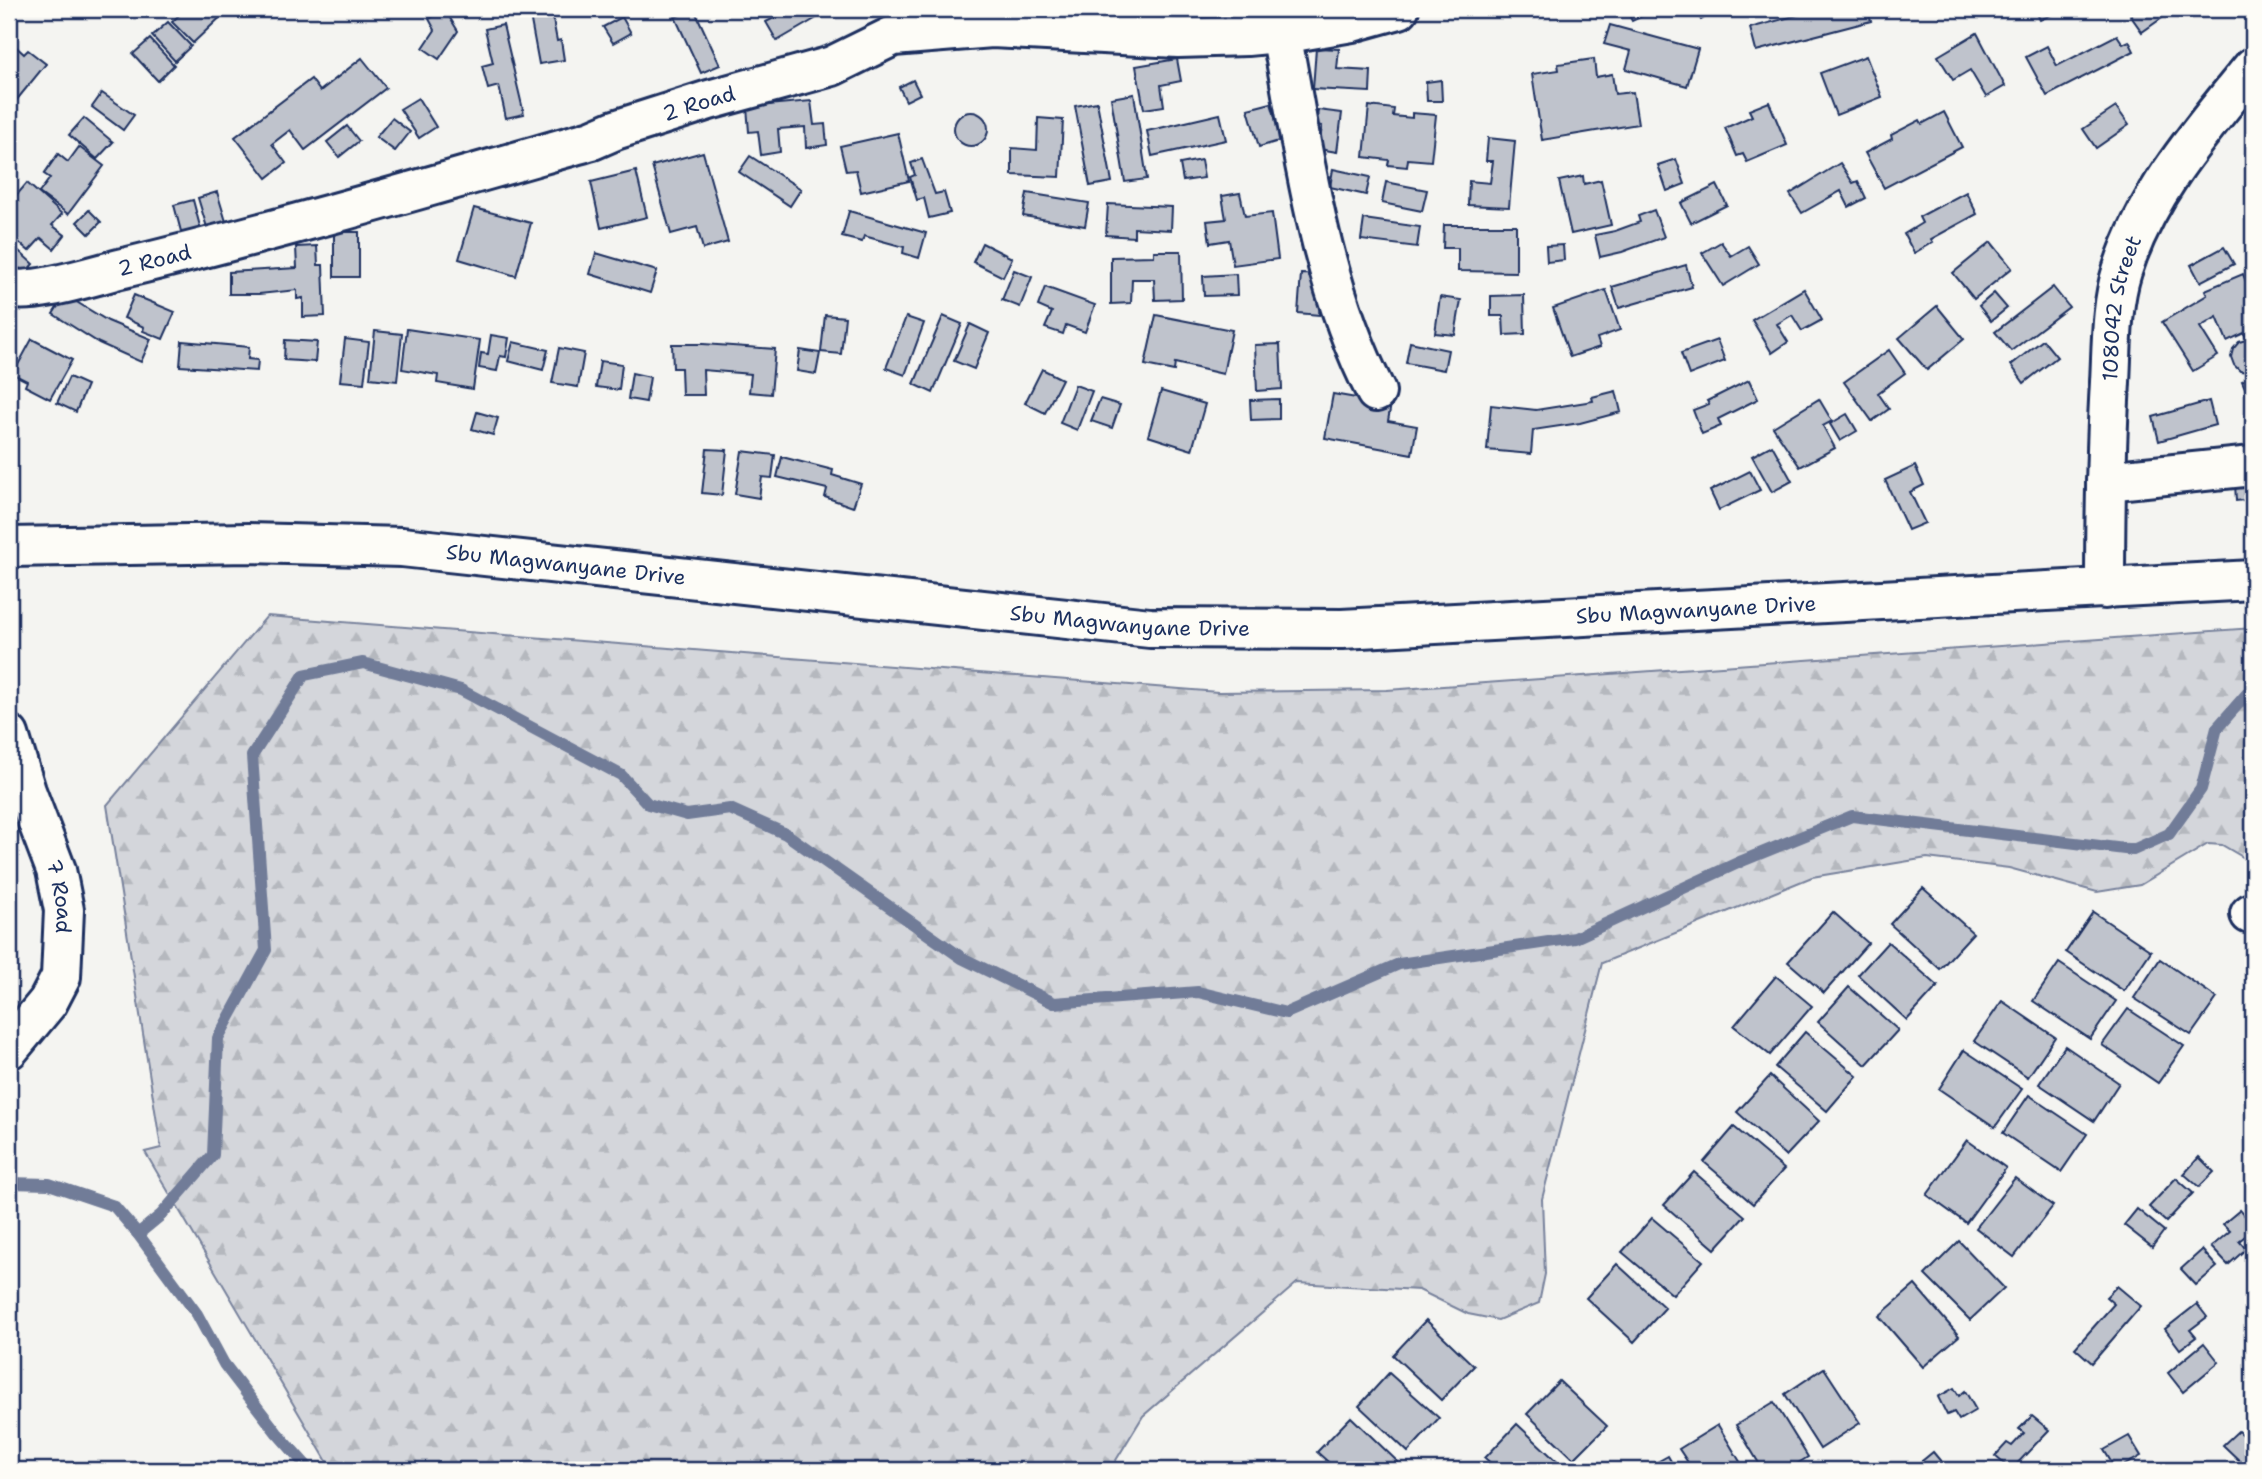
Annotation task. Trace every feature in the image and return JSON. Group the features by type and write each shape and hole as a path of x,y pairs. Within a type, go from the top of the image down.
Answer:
{"street":[{"name":"2 Road","path":"9,288 18,291 58,284 212,247 579,144 709,100 832,66 893,36 992,28 1178,38 1281,33 1352,22 1399,9"},
{"path":"1281,33 1318,224 1353,345 1376,392"},
{"name":"108042 Street","path":"2105,589 2106,481 2113,323 2122,272 2143,221 2174,166 2253,66"},
{"path":"2106,481 2253,466"},
{"name":"Sbu Magwanyane Drive","path":"9,547 249,543 402,547 1150,628 1342,629 2253,580"},
{"name":"7 Road","path":"9,735 26,791 56,870 64,909 61,977 48,1002 9,1049"}],"green space":[{"path":"267,616 1218,692 1387,690 2253,628 2253,863 2222,845 2208,844 2140,885 2097,892 2009,868 1927,858 1812,877 1602,963 1542,1199 1545,1274 1539,1303 1498,1320 1468,1314 1419,1290 1297,1283 1143,1416 1110,1470 332,1470 145,1152 161,1148 107,805"}],"building":[{"path":"185,9 229,9 193,43 172,22"},
{"path":"551,9 564,60 539,64 529,10"},
{"path":"694,9 720,65 701,73 675,17"},
{"path":"792,9 832,9 777,41 766,22"},
{"path":"902,9 942,9 906,22"},
{"path":"1626,9 1657,9 1632,21"},
{"path":"1694,9 1719,9 1701,20"},
{"path":"1820,9 1867,9 1871,21 1756,51 1750,28"},
{"path":"2035,9 2064,9 2040,20"},
{"path":"2139,9 2172,11 2142,32 2130,15"},
{"path":"445,10 458,31 439,59 423,48 435,30 429,19"},
{"path":"622,17 631,33 613,43 603,27"},
{"path":"168,22 191,46 175,61 152,36"},
{"path":"503,25 524,114 506,118 499,86 488,89 482,66 493,63 485,29"},
{"path":"1610,25 1698,49 1687,86 1626,69 1631,51 1604,44"},
{"path":"1977,33 2005,86 1986,97 1970,70 1953,80 1938,56"},
{"path":"2117,35 2123,44 2129,41 2134,51 2047,96 2026,57 2047,46 2057,66"},
{"path":"150,39 174,65 158,81 133,54"},
{"path":"13,44 24,54 28,50 46,64 15,102 9,97 9,49"},
{"path":"1316,48 1339,49 1337,69 1371,71 1370,92 1313,89"},
{"path":"1866,56 1882,97 1836,115 1820,73"},
{"path":"362,58 386,88 305,150 290,130 272,144 286,163 267,178 235,137 311,79 320,91"},
{"path":"1177,59 1181,81 1161,85 1164,106 1144,109 1136,66"},
{"path":"1594,59 1596,77 1612,74 1615,94 1633,92 1638,124 1542,140 1532,74 1559,70 1558,64"},
{"path":"913,80 920,94 906,101 899,87"},
{"path":"1441,80 1442,101 1427,101 1426,82"},
{"path":"102,93 134,115 123,130 92,107"},
{"path":"1134,94 1147,179 1125,182 1111,98"},
{"path":"418,98 436,127 419,138 400,109"},
{"path":"811,101 814,125 825,124 827,145 806,148 805,127 778,129 780,152 761,155 758,131 749,132 747,107"},
{"path":"1097,102 1112,182 1090,186 1075,106"},
{"path":"1769,102 1787,145 1747,162 1743,154 1737,156 1725,128 1752,116 1749,110"},
{"path":"1271,103 1282,140 1259,147 1248,109"},
{"path":"1369,106 1394,109 1393,116 1412,118 1412,113 1436,115 1431,161 1408,159 1407,167 1388,165 1389,160 1364,157"},
{"path":"2116,107 2129,125 2096,148 2083,129"},
{"path":"1318,110 1342,113 1337,152 1319,149 1322,126 1316,125"},
{"path":"971,112 983,117 988,129 983,141 971,146 959,141 954,129 959,117"},
{"path":"1944,112 1962,147 1884,188 1865,153 1892,139 1891,135 1920,120 1922,124"},
{"path":"1220,114 1226,140 1152,156 1147,131"},
{"path":"84,118 113,142 97,159 69,135"},
{"path":"392,118 410,132 395,151 376,137"},
{"path":"1038,118 1063,120 1060,177 1012,175 1012,148 1037,150"},
{"path":"347,126 359,141 339,157 327,142"},
{"path":"898,133 909,181 861,192 856,170 846,171 840,146"},
{"path":"1488,138 1515,141 1509,207 1468,205 1469,181 1490,183 1493,161 1486,161"},
{"path":"79,147 104,166 68,214 39,193 50,178 44,174 58,154 68,162"},
{"path":"703,152 728,242 703,249 697,227 671,234 652,166"},
{"path":"750,156 801,189 790,206 739,172"},
{"path":"922,159 935,194 944,192 950,213 929,218 924,198 917,200 910,177 915,175 911,163"},
{"path":"1676,159 1685,184 1667,191 1658,165"},
{"path":"1201,160 1204,178 1183,181 1180,164"},
{"path":"1840,163 1853,183 1858,181 1866,198 1849,207 1841,191 1802,213 1790,194"},
{"path":"1333,169 1370,177 1366,195 1330,187"},
{"path":"636,171 647,217 601,228 591,182"},
{"path":"1583,176 1584,184 1601,180 1611,225 1571,234 1559,181"},
{"path":"1386,182 1427,190 1422,211 1382,203"},
{"path":"27,183 62,214 52,225 65,235 54,249 41,238 29,251 9,234 9,204"},
{"path":"1717,185 1727,205 1691,223 1681,203"},
{"path":"217,192 228,228 209,234 198,198"},
{"path":"1966,192 1977,214 1931,239 1933,242 1914,253 1904,234 1922,223 1919,217"},
{"path":"1027,193 1089,203 1085,226 1023,216"},
{"path":"1240,193 1245,216 1272,213 1278,259 1233,265 1229,240 1210,243 1207,221 1226,219 1222,196"},
{"path":"193,200 202,234 183,239 174,205"},
{"path":"1108,204 1172,207 1171,230 1134,228 1134,237 1106,235"},
{"path":"474,208 531,223 516,276 459,259"},
{"path":"89,210 101,222 89,234 77,222"},
{"path":"1654,210 1664,237 1600,257 1595,235 1640,222 1638,216"},
{"path":"849,211 926,233 919,258 903,253 904,247 864,236 862,242 842,237"},
{"path":"1364,219 1420,227 1417,247 1361,240"},
{"path":"1444,225 1516,225 1516,272 1458,271 1458,248 1443,248"},
{"path":"334,232 359,232 359,277 334,277"},
{"path":"9,242 33,264 19,280 9,271"},
{"path":"1721,242 1731,256 1748,246 1759,264 1723,286 1702,253"},
{"path":"1991,242 2012,268 1974,299 1953,273"},
{"path":"982,243 1012,258 1003,277 973,262"},
{"path":"1563,245 1564,260 1547,262 1546,246"},
{"path":"317,246 318,265 323,265 325,316 303,317 303,298 297,299 297,290 229,294 229,272 297,268 296,247"},
{"path":"2224,247 2234,264 2200,282 2191,265"},
{"path":"1154,251 1181,251 1182,299 1155,300 1154,279 1132,279 1131,303 1111,304 1111,257 1154,256"},
{"path":"596,253 657,271 650,293 590,274"},
{"path":"1686,265 1692,287 1619,308 1612,287"},
{"path":"1014,270 1032,277 1020,307 1002,300"},
{"path":"1236,274 1237,295 1204,296 1203,276"},
{"path":"1301,274 1322,275 1319,315 1298,313"},
{"path":"2243,274 2253,298 2253,336 2247,339 2244,333 2227,341 2217,317 2200,327 2218,356 2193,371 2162,322 2207,295 2205,290"},
{"path":"1045,287 1095,305 1085,332 1066,325 1063,334 1045,328 1052,312 1038,306"},
{"path":"2053,287 2069,307 2011,351 1995,332"},
{"path":"1804,289 1822,320 1802,331 1792,315 1777,324 1788,342 1772,353 1752,320"},
{"path":"1606,290 1620,330 1597,338 1600,347 1570,357 1553,308"},
{"path":"1994,293 2007,308 1991,321 1979,306"},
{"path":"65,295 108,321 151,339 141,362 99,343 53,314"},
{"path":"134,295 175,312 163,339 143,331 144,327 124,318"},
{"path":"1524,295 1525,334 1504,335 1503,316 1491,316 1491,296"},
{"path":"1440,297 1461,300 1455,335 1435,333"},
{"path":"1937,306 1964,339 1927,370 1899,338"},
{"path":"825,315 845,317 841,354 821,352"},
{"path":"1156,315 1232,330 1223,374 1175,363 1174,371 1145,365"},
{"path":"943,316 962,324 933,393 914,384"},
{"path":"906,317 924,323 905,375 886,368"},
{"path":"970,324 989,333 974,369 954,361"},
{"path":"407,329 480,340 473,389 437,383 438,375 402,369"},
{"path":"375,331 402,334 397,381 370,378"},
{"path":"491,335 509,338 506,357 500,356 497,371 479,368 481,353 488,354"},
{"path":"32,339 72,360 50,399 25,386 27,381 13,374"},
{"path":"345,339 369,342 364,383 340,381"},
{"path":"285,340 317,342 315,362 284,360"},
{"path":"1717,340 1725,361 1689,375 1681,353"},
{"path":"2043,340 2057,357 2024,383 2011,365"},
{"path":"182,341 249,347 248,359 258,360 257,371 180,366"},
{"path":"2253,341 2253,371 2249,372 2240,371 2231,357 2239,342"},
{"path":"513,342 548,350 543,370 508,361"},
{"path":"1410,342 1448,350 1444,370 1406,363"},
{"path":"672,344 775,349 771,394 749,392 751,374 703,370 704,395 682,395 681,368 673,368"},
{"path":"1280,344 1282,389 1257,391 1255,345"},
{"path":"559,348 584,353 578,387 552,383"},
{"path":"800,350 820,353 816,374 797,371"},
{"path":"1889,350 1905,373 1878,393 1889,409 1872,421 1844,382"},
{"path":"600,361 622,364 619,390 596,387"},
{"path":"1042,369 1062,379 1045,413 1025,403"},
{"path":"632,373 650,377 646,402 628,399"},
{"path":"2253,376 2253,406 2242,381"},
{"path":"69,377 87,385 76,412 57,403"},
{"path":"1749,380 1758,399 1718,419 1721,426 1702,434 1693,410 1709,404 1707,401"},
{"path":"1075,385 1092,391 1077,430 1060,423"},
{"path":"1161,391 1205,404 1192,450 1148,436"},
{"path":"1616,391 1621,412 1580,423 1533,430 1531,454 1487,450 1491,405 1536,410 1593,401 1592,397"},
{"path":"1333,394 1391,404 1388,421 1417,426 1412,454 1325,438"},
{"path":"1100,399 1120,405 1112,428 1091,421"},
{"path":"1279,399 1279,419 1251,420 1250,400"},
{"path":"1819,399 1832,421 1823,426 1835,448 1800,467 1773,427"},
{"path":"2209,401 2215,425 2159,441 2153,417"},
{"path":"477,412 498,418 493,435 472,429"},
{"path":"1847,414 1857,431 1840,441 1830,424"},
{"path":"1772,445 1792,481 1772,492 1752,456"},
{"path":"707,449 727,450 722,495 702,493"},
{"path":"742,451 775,455 772,478 762,477 759,498 735,494"},
{"path":"782,457 833,470 832,475 861,484 853,507 825,497 827,489 777,477"},
{"path":"1915,466 1924,485 1910,492 1925,523 1908,530 1885,480"},
{"path":"1750,471 1760,490 1719,510 1710,491"},
{"path":"2253,483 2253,499 2236,501 2235,484"},
{"path":"1923,888 1973,933 1940,969 1890,924"},
{"path":"1833,912 1868,943 1824,993 1788,962"},
{"path":"2093,912 2151,951 2124,991 2066,952"},
{"path":"1888,942 1938,986 1907,1020 1858,975"},
{"path":"2160,959 2217,998 2191,1035 2134,998"},
{"path":"2059,963 2116,1001 2090,1039 2033,1001"},
{"path":"1776,976 1812,1006 1770,1055 1734,1026"},
{"path":"1849,987 1898,1030 1866,1065 1818,1022"},
{"path":"2002,1001 2055,1037 2028,1077 1974,1041"},
{"path":"2128,1009 2184,1046 2158,1083 2102,1045"},
{"path":"1805,1032 1857,1076 1827,1111 1775,1067"},
{"path":"2065,1046 2119,1083 2094,1121 2039,1084"},
{"path":"1964,1050 2022,1089 1995,1127 1939,1089"},
{"path":"1770,1076 1819,1121 1786,1156 1737,1112"},
{"path":"2029,1095 2087,1134 2061,1172 2003,1133"},
{"path":"1734,1127 1784,1169 1753,1204 1704,1162"},
{"path":"1967,1140 2006,1168 1966,1223 1927,1195"},
{"path":"2199,1157 2214,1172 2199,1187 2184,1174"},
{"path":"1694,1172 1745,1216 1715,1249 1664,1205"},
{"path":"2015,1178 2053,1206 2014,1257 1976,1228"},
{"path":"2176,1178 2193,1193 2166,1222 2149,1207"},
{"path":"2137,1209 2164,1231 2152,1247 2124,1225"},
{"path":"2240,1210 2253,1225 2253,1230 2239,1241 2246,1249 2228,1265 2211,1247 2230,1231 2223,1224"},
{"path":"1652,1218 1703,1261 1673,1295 1622,1252"},
{"path":"1959,1241 2004,1288 1970,1320 1925,1275"},
{"path":"2202,1250 2217,1267 2196,1285 2181,1269"},
{"path":"1617,1264 1665,1308 1634,1342 1586,1298"},
{"path":"1915,1285 1959,1336 1923,1367 1879,1316"},
{"path":"2117,1286 2141,1306 2092,1363 2075,1348 2114,1304 2106,1297"},
{"path":"2197,1304 2207,1317 2190,1330 2196,1337 2180,1349 2165,1329"},
{"path":"1426,1320 1474,1366 1441,1400 1393,1355"},
{"path":"2204,1343 2219,1362 2183,1392 2168,1373"},
{"path":"1824,1368 1860,1423 1820,1449 1785,1394"},
{"path":"1389,1373 1439,1418 1408,1452 1359,1406"},
{"path":"1559,1381 1607,1426 1574,1459 1527,1414"},
{"path":"1954,1388 1959,1396 1965,1391 1976,1410 1959,1420 1954,1412 1947,1415 1938,1397"},
{"path":"1774,1402 1808,1457 1787,1470 1763,1470 1736,1425"},
{"path":"2032,1416 2049,1430 2011,1470 1995,1456 2007,1443 2012,1446 2024,1433 2019,1429"},
{"path":"1351,1417 1398,1462 1390,1470 1337,1470 1317,1452"},
{"path":"1517,1424 1566,1470 1498,1470 1485,1458"},
{"path":"1718,1425 1745,1470 1693,1470 1679,1449"},
{"path":"2238,1431 2253,1445 2253,1456 2244,1465 2223,1445"},
{"path":"2129,1436 2141,1456 2116,1470 2104,1450"},
{"path":"1933,1452 1948,1470 1911,1470"},
{"path":"1668,1456 1676,1470 1643,1470"}],"waterway":[{"path":"138,1234 161,1215 213,1155 218,1038 266,950 252,756 304,675 363,663 461,690 621,775 648,804 687,815 730,809 786,834 962,958 1054,1003 1198,992 1286,1013 1399,964 1575,938 1742,861 1852,816 2133,850 2169,834 2201,789 2217,728 2253,687"},
{"path":"9,1183 49,1184 114,1206 197,1314 224,1364 277,1433 310,1470"}]}
